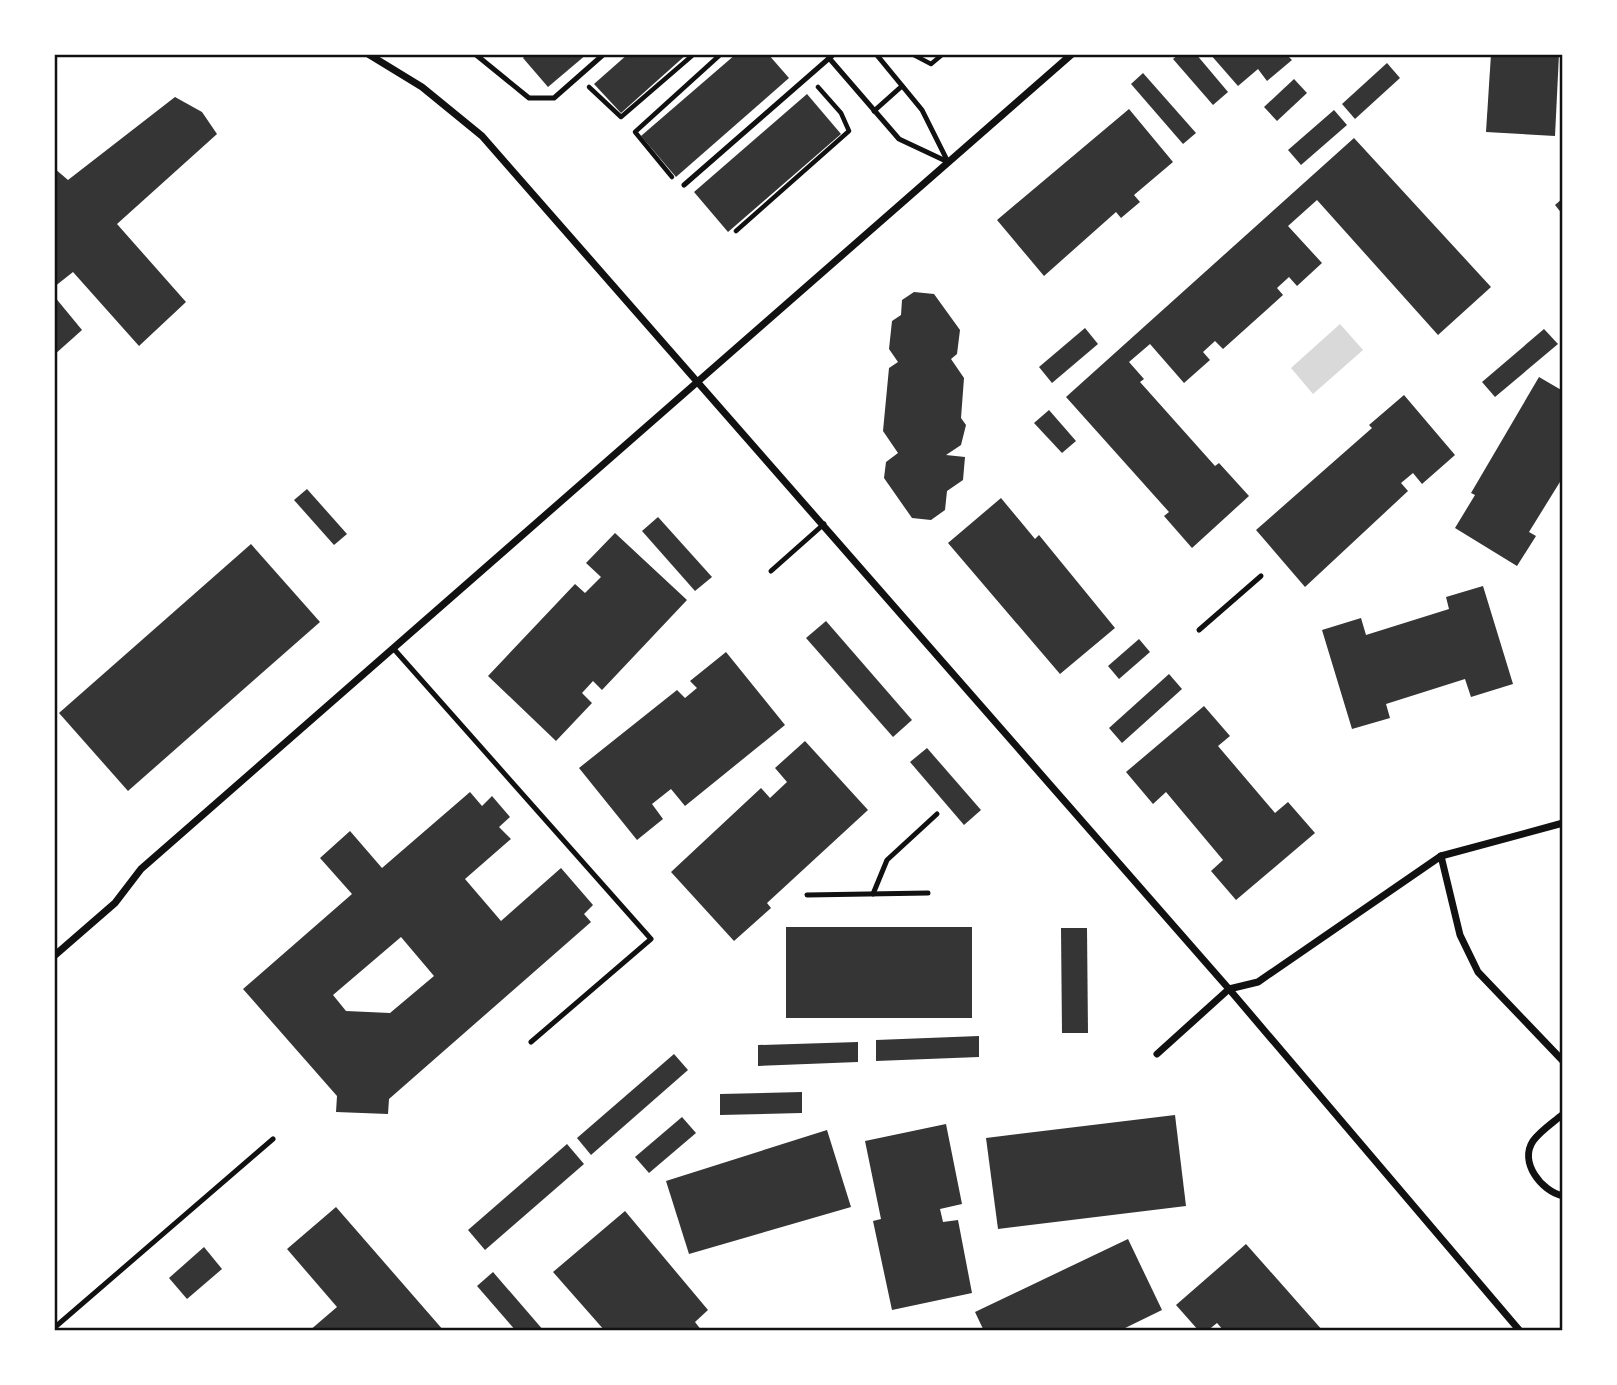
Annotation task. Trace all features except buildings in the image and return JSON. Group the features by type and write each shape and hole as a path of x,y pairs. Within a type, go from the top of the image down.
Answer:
{"street":[{"path":"368,54 422,87 482,136 1229,989 1520,1331"},
{"path":"54,956 115,903 141,869 1072,54"},
{"path":"1157,1054 1229,989 1258,982 1441,856 1563,823"},
{"path":"1441,856 1460,935 1478,972 1563,1062"},
{"path":"1563,1114 1533,1141 1528,1160 1536,1179 1556,1195 1563,1196"}],"lane":[{"path":"475,54 529,98 554,98 604,54"},
{"path":"876,54 922,110 948,162"},
{"path":"684,185 831,56 900,139 948,162"},
{"path":"874,111 902,86"},
{"path":"771,571 824,524"},
{"path":"1199,630 1261,576"},
{"path":"393,648 651,939 531,1042"},
{"path":"873,894 887,860 937,814"},
{"path":"807,895 928,893"},
{"path":"54,1328 272,1139"}],"path":[{"path":"579,76 621,117 694,54"},
{"path":"684,185 674,179 635,132 721,54"},
{"path":"912,54 931,64 943,54"},
{"path":"736,231 849,131 841,113 809,76"}],"shaded area":[{"path":"1340,324 1363,350 1313,394 1291,368"}]}
